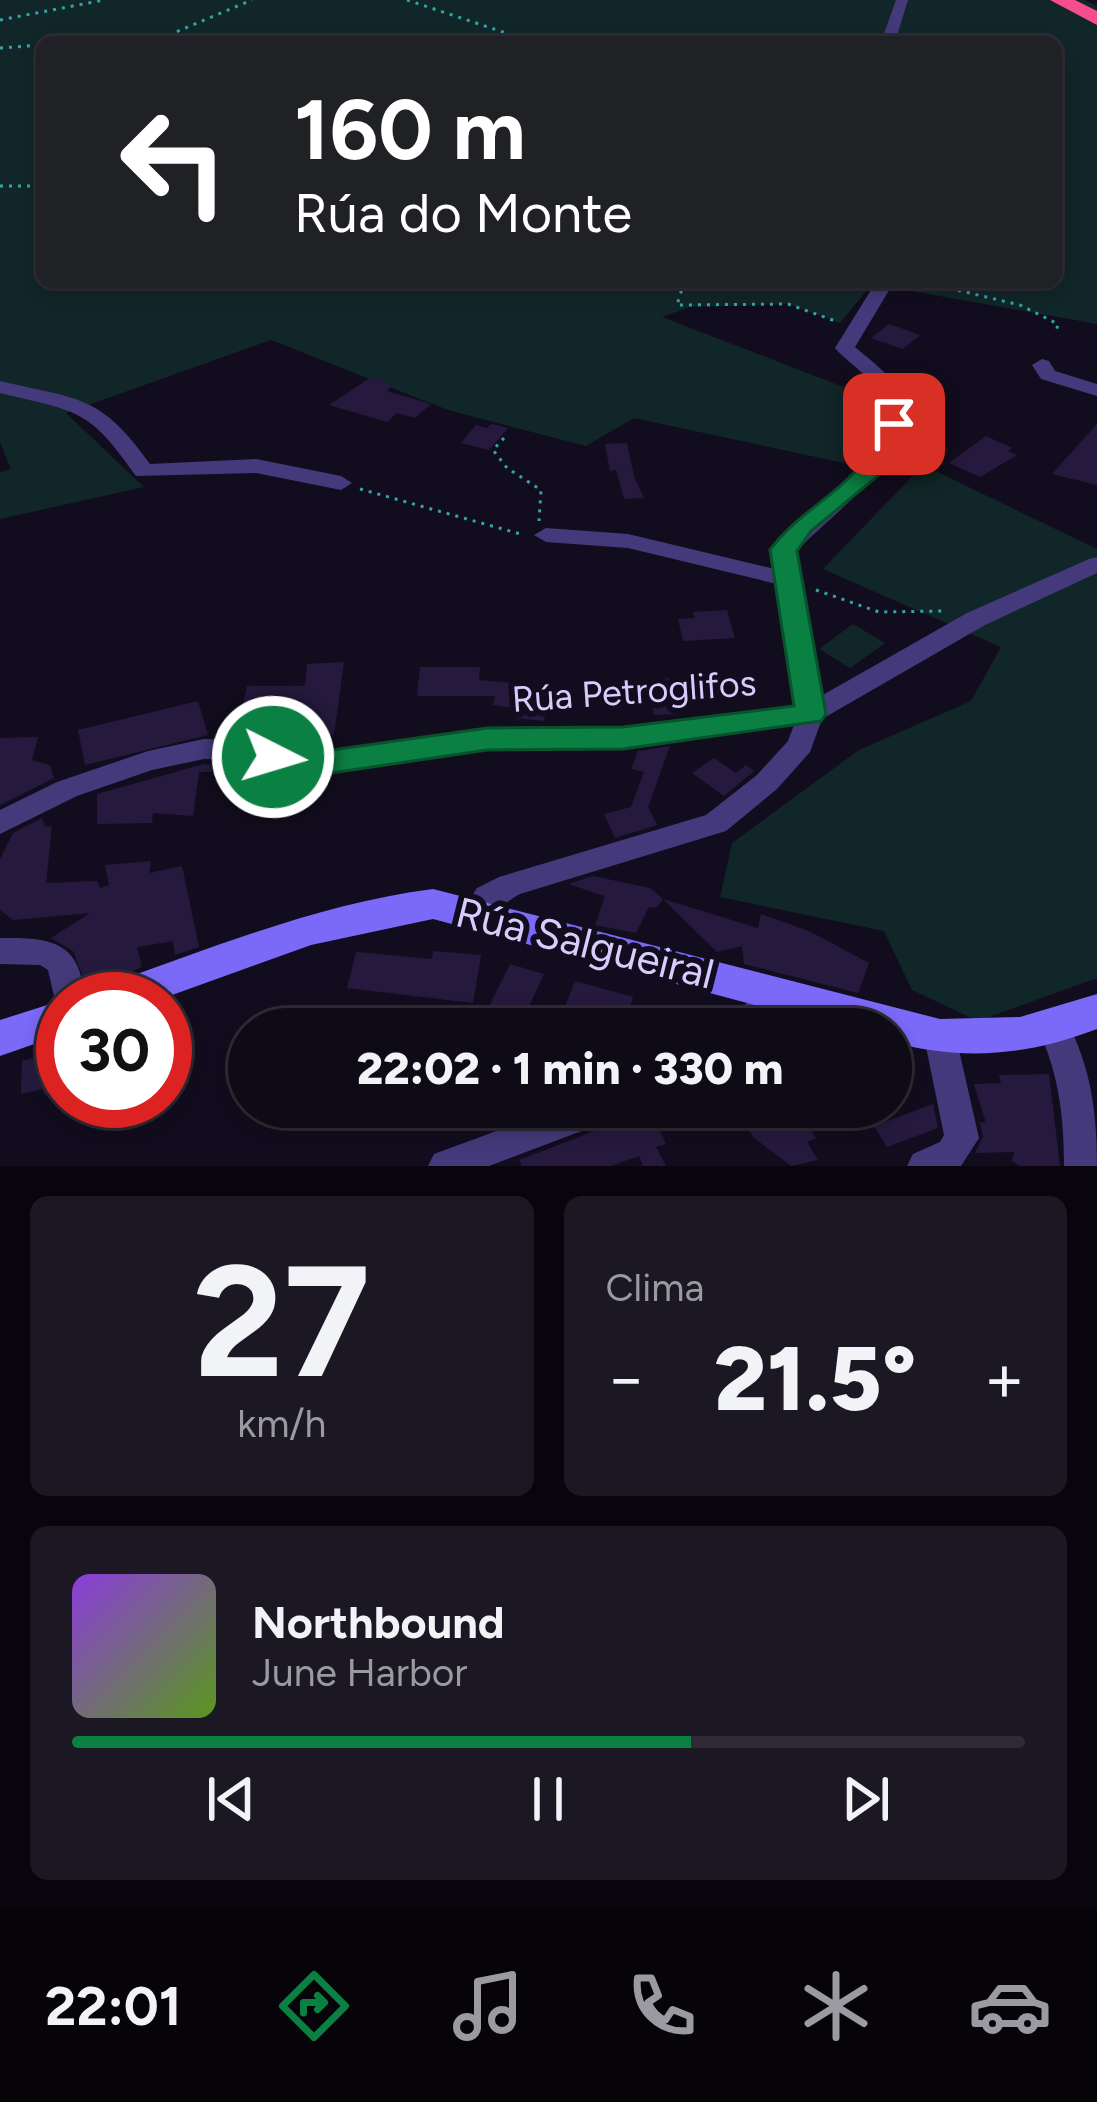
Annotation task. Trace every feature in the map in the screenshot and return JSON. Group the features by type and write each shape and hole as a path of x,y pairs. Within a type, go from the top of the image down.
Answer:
{"highway":[{"path":"1060,0 1097,20"}],"street":[{"path":"890,36 902,0"},
{"path":"881,288 845,347 892,398 894,424 872,469 802,526 784,550 811,714 976,620 1097,564"},
{"path":"1042,365 1059,380 1097,390"},
{"path":"0,387 89,410 117,433 144,471 256,466 341,483"},
{"path":"546,535 628,541 787,579"},
{"name":"Rúa Petroglifos","path":"0,823 68,789 148,761 204,748 242,750 311,764 487,739 623,738 811,714 800,745 767,782 716,823 510,885 488,896 476,912"},
{"name":"Rúa Salgueiral","path":"192,973 389,908 433,904 940,1036 990,1042 1054,1029 1097,1011"},
{"path":"0,951 39,950 60,961 67,972"},
{"name":"Rúa Salgueiral","path":"765,1008 780,993"},
{"path":"0,1038 36,1026"},
{"path":"1054,1029 1072,1060 1082,1166"},
{"path":"925,1166 952,1153 962,1138 940,1036"},
{"path":"446,1166 548,1128"}],"path":[{"path":"0,20 104,0"},
{"path":"168,36 250,5 252,0"},
{"path":"407,0 515,36"},
{"path":"0,48 36,45"},
{"path":"0,187 36,186"},
{"path":"683,288 677,305 788,304 854,333"},
{"path":"948,288 1020,305 1058,324 1056,332"},
{"path":"504,438 493,450 507,468 542,490 538,524 546,535"},
{"path":"341,483 420,509 520,534 546,535"},
{"path":"787,579 875,615 910,617 948,611 976,620"}],"green space":[{"path":"0,0 1085,0 1097,6 1097,324 894,288 1062,288 1062,36 36,36 36,288 869,288 840,323 788,304 690,307 662,317 880,401 844,463 634,418 586,446 448,410 271,340 66,413 144,487 0,519 0,472 11,469 0,442"},
{"path":"923,465 1097,549 1097,978 978,1021 912,990 884,931 720,897 732,843 859,750 971,701 1001,647 823,569"},
{"path":"853,624 885,643 850,668 819,649"}],"building":[{"path":"889,324 920,335 903,349 871,338"},
{"path":"373,376 392,385 387,391 431,404 415,418 397,413 387,422 329,405"},
{"path":"491,424 508,428 489,450 461,443 476,425 487,428"},
{"path":"1097,424 1097,485 1052,474"},
{"path":"986,436 1017,455 980,477 949,463"},
{"path":"627,443 644,498 624,499 616,470 610,471 605,444"},
{"path":"727,610 735,638 683,641 678,619 695,618 693,612"},
{"path":"344,662 334,735 293,742 298,713 241,714 247,686 305,686 307,664"},
{"path":"420,667 480,667 479,680 524,684 522,693 549,695 544,721 515,718 517,708 493,705 495,696 417,696"},
{"path":"676,678 682,714 654,715 648,679"},
{"path":"198,701 208,735 85,765 78,730"},
{"path":"38,737 32,760 50,765 54,778 0,805 0,738"},
{"path":"670,746 648,807 657,825 615,838 604,814 631,807 644,772 631,769 638,751"},
{"path":"714,758 736,773 746,765 754,771 724,796 692,773"},
{"path":"204,764 217,765 211,772 199,772 193,816 153,813 152,823 97,824 97,794"},
{"path":"42,818 45,827 52,826 46,883 97,881 100,888 109,885 105,865 151,861 149,873 182,866 199,947 175,955 173,941 137,947 142,967 130,972 81,972 73,951 51,938 90,913 13,920 0,910 0,859 13,833"},
{"path":"593,876 650,888 663,899 656,908 649,907 636,933 595,925 605,896 568,884"},
{"path":"663,899 758,928 761,914 809,931 869,963 858,993 744,964 742,946 717,952"},
{"path":"433,951 481,955 473,1003 347,988 356,952 432,959"},
{"path":"510,964 544,974 528,1008 488,1008"},
{"path":"575,981 633,997 629,1008 565,1008"},
{"path":"36,1057 36,1090 21,1094 22,1061"},
{"path":"1049,1074 1060,1166 1020,1166 1012,1161 1014,1152 975,1153 983,1137 980,1122 986,1123 974,1084 1001,1083 999,1075"},
{"path":"933,1104 938,1128 887,1147 875,1128 912,1128 912,1112"},
{"path":"602,1128 659,1128 666,1144 656,1147 666,1166 643,1166 639,1156 611,1166 522,1166 519,1160"},
{"path":"747,1128 809,1128 816,1138 807,1142 818,1160 791,1166"}],"route":[{"path":"273,757 311,764 487,739 623,738 811,714 784,550 802,526 872,469 894,424"}]}
